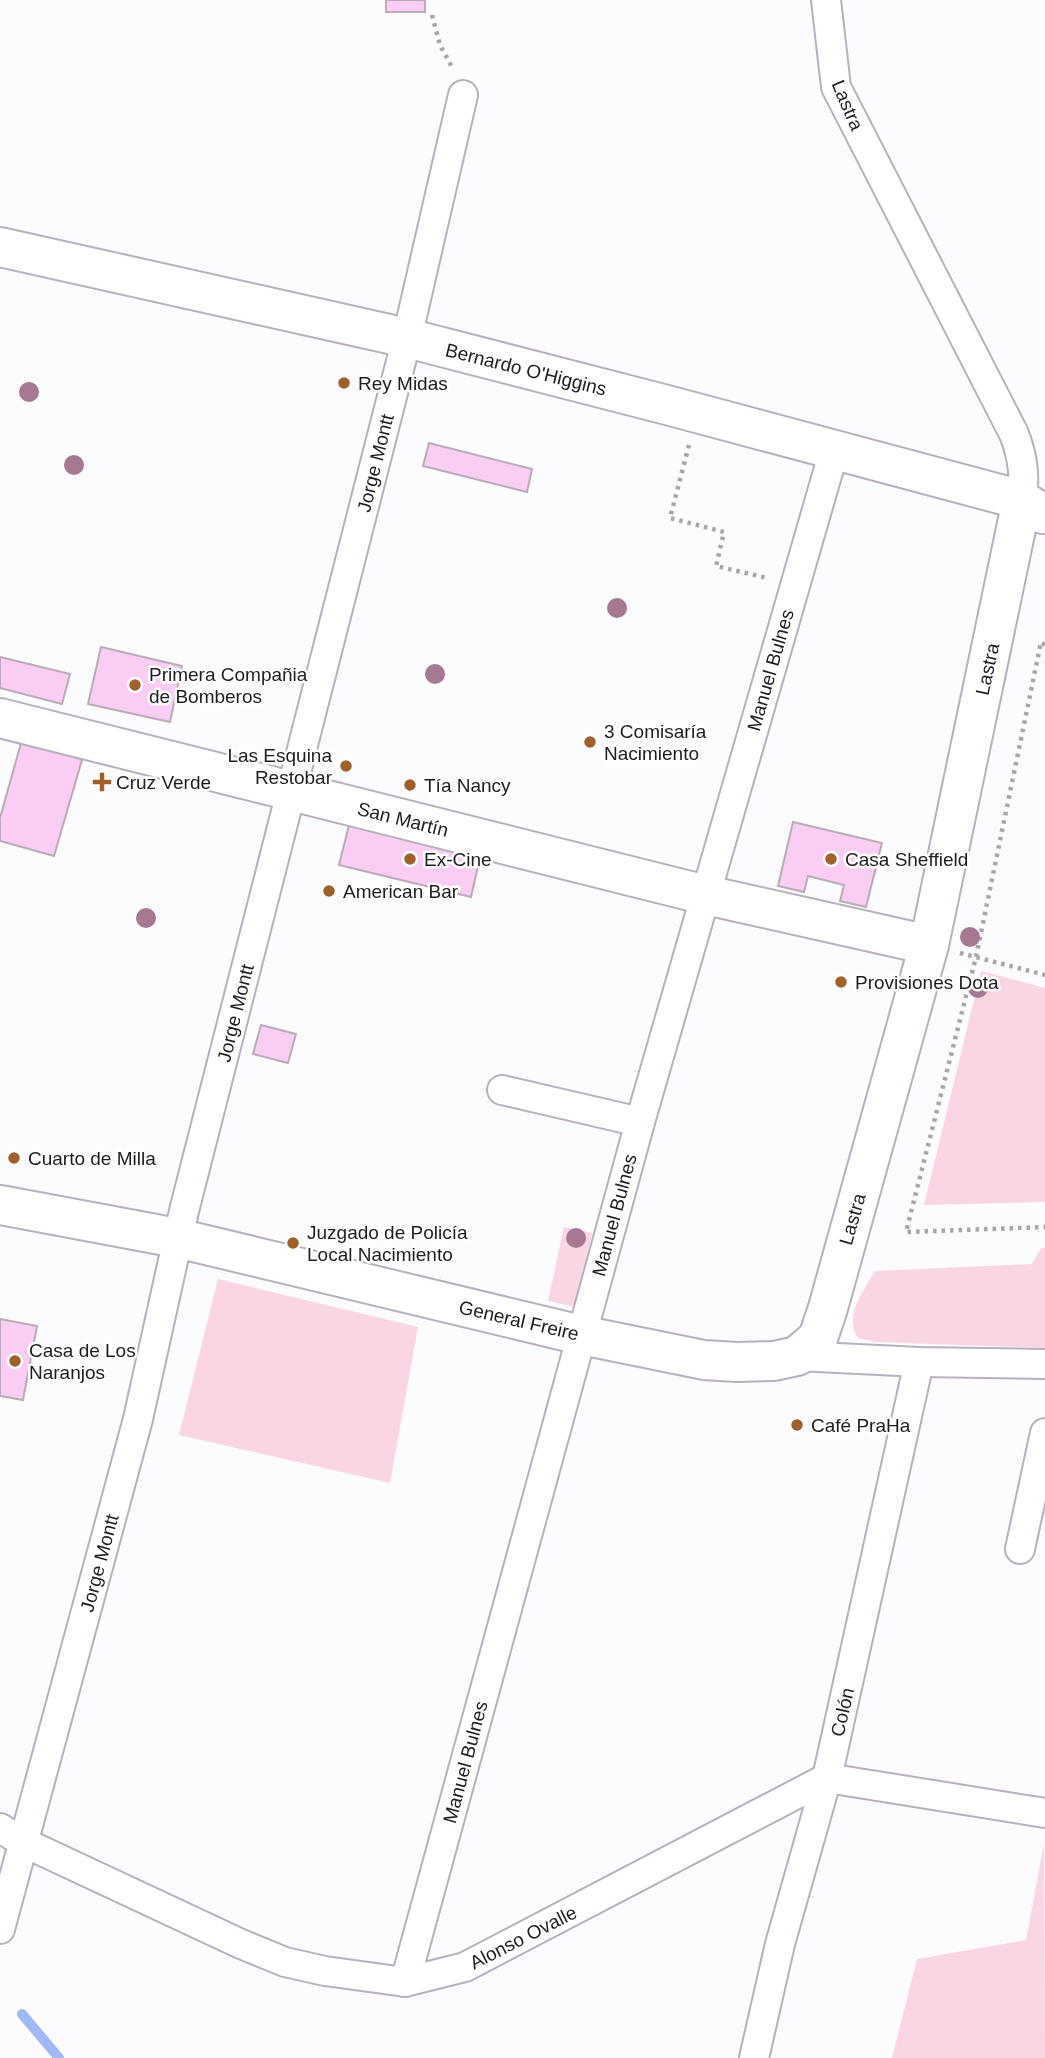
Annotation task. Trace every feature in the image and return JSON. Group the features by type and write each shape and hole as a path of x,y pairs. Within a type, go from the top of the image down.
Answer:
{"main road":[{"name":"Bernardo O'Higgins","path":"0,247 407,338 697,413 1033,507"},
{"name":"Lastra","path":"797,1356 818,1338 929,945 1033,507"},
{"name":"San Martín","path":"0,718 706,895 929,945"},
{"name":"General Freire","path":"0,1205 177,1238 581,1335 704,1360 737,1363 774,1361 797,1356"}],"street":[{"name":"Lastra","path":"826,0 836,87 1014,434 1022,455 1033,507"},
{"name":"Jorge Montt","path":"0,1929 11,1835 138,1419 177,1238 407,338 463,95"},
{"name":"Manuel Bulnes","path":"405,1982 640,1122 834,451"},
{"path":"502,1090 640,1122"},
{"name":"General Freire","path":"797,1356 919,1363 1045,1364"},
{"name":"Colón","path":"754,2058 780,1944 827,1778 919,1363"},
{"path":"1020,1549 1045,1433"},
{"path":"827,1778 1045,1813"},
{"name":"Alonso Ovalle","path":"11,1835 241,1944 285,1962 325,1971 405,1982 465,1967 827,1778"}],"path":[{"path":"432,15 440,45 451,64"},
{"path":"697,413 670,519 724,532 716,566 795,585"},
{"path":"1045,645 1041,642 976,957 906,1232 1045,1227"},
{"path":"929,945 1045,975"}],"shaded area":[{"path":"981,971 1045,988 1045,1202 924,1205"},
{"path":"564,1227 592,1233 575,1307 548,1301"},
{"path":"1041,1248 1045,1248 1045,1348 875,1342 858,1338 854,1330 854,1312 875,1271 1032,1264"},
{"path":"218,1279 418,1327 390,1483 179,1435"},
{"path":"1044,1844 1045,2058 892,2058 917,1959 1026,1940"}],"building":[{"path":"386,0 425,0 425,12 386,12"},
{"path":"429,443 532,469 527,492 423,466"},
{"name":"Primera Compañia de Bomberos","path":"101,647 182,666 170,722 88,704"},
{"path":"0,657 70,674 62,704 0,688"},
{"path":"23,736 84,753 54,856 0,841 0,818"},
{"name":"Ex-Cine","path":"350,821 481,853 471,897 339,865"},
{"name":"Casa Sheffield","path":"793,822 882,843 866,907 840,901 844,885 808,876 804,892 778,886"},
{"path":"261,1025 296,1034 288,1063 253,1054"},
{"name":"Casa de Los Naranjos","path":"0,1319 37,1326 23,1400 0,1396"}],"waterway":[{"path":"22,2014 59,2058"}],"place":[{"name":"Rey Midas","path":"344,383"},
{"name":"Primera Compañia de Bomberos","path":"135,685"},
{"name":"3 Comisaría Nacimiento","path":"590,742"},
{"name":"Las Esquina Restobar","path":"346,766"},
{"name":"Cruz Verde","path":"102,782"},
{"name":"Tía Nancy","path":"410,785"},
{"name":"Ex-Cine","path":"410,859"},
{"name":"Casa Sheffield","path":"831,859"},
{"name":"American Bar","path":"329,891"},
{"name":"Provisiones Dota","path":"841,982"},
{"name":"Cuarto de Milla","path":"14,1158"},
{"name":"Juzgado de Policía Local Nacimiento","path":"293,1243"},
{"name":"Casa de Los Naranjos","path":"15,1361"},
{"name":"Café PraHa","path":"797,1425"}]}
